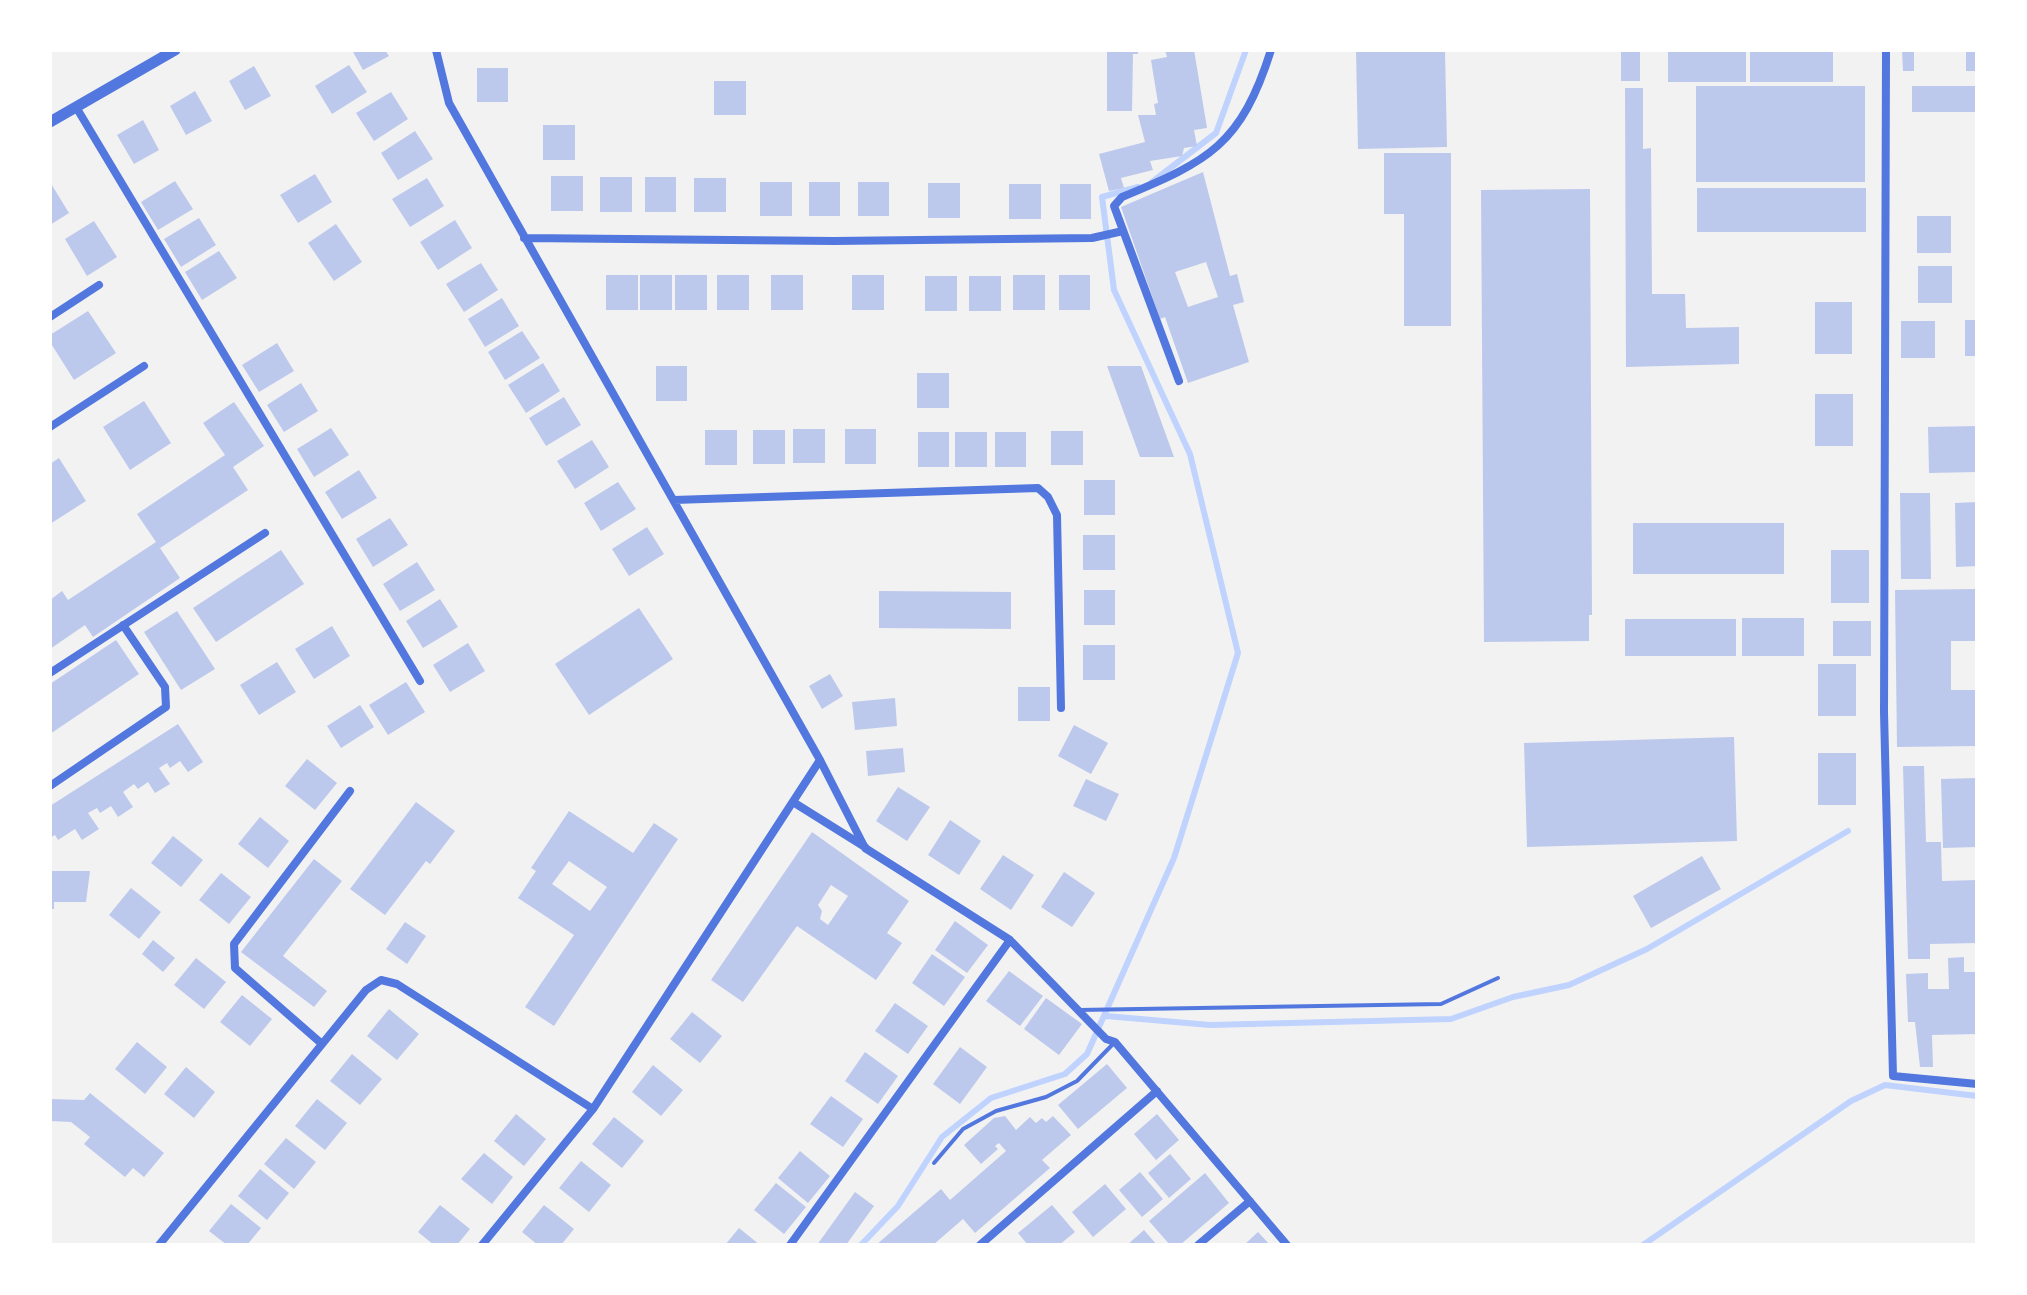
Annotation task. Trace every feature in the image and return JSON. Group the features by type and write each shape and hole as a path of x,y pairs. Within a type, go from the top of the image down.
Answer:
{"street":[{"path":"50,122 175,50"},
{"path":"436,50 449,103 820,760 865,848"},
{"path":"1179,381 1115,211 1116,201 1189,169 1215,150 1259,87 1271,50"},
{"path":"1886,50 1884,712 1893,1076 1977,1084"},
{"path":"76,107 420,681"},
{"path":"524,238 850,241 1092,238 1123,231"},
{"path":"50,317 99,285"},
{"path":"50,427 144,366"},
{"path":"674,500 1038,488 1048,497 1057,515 1061,708"},
{"path":"50,673 265,533"},
{"path":"50,786 166,707 165,687 123,625"},
{"path":"482,1245 593,1109 820,760"},
{"path":"322,1044 235,968 232,956 234,944 350,791"},
{"path":"793,802 1010,940 1111,1040 1287,1245"},
{"path":"790,1245 1010,940"},
{"path":"159,1245 366,990 381,980 397,984 593,1109"},
{"path":"980,1245 1157,1091"},
{"path":"1198,1245 1250,1201"}],"lane":[{"path":"1079,1010 1441,1004 1498,978"},
{"path":"934,1163 963,1129 996,1111 1046,1097 1077,1081 1111,1040"}],"building":[{"path":"352,50 385,50 389,56 363,70"},
{"path":"1107,50 1138,50 1138,54 1133,54 1132,111 1107,111"},
{"path":"1165,50 1194,50 1207,128 1194,130 1197,146 1184,148 1182,156 1150,161 1153,170 1121,178 1124,188 1109,191 1099,154 1145,142 1138,115 1156,115 1154,104 1158,103 1151,60 1167,57"},
{"path":"1356,50 1445,50 1447,147 1358,149"},
{"path":"1621,50 1640,50 1640,81 1621,81"},
{"path":"1668,50 1746,50 1746,82 1668,82"},
{"path":"1750,50 1833,50 1833,82 1750,82"},
{"path":"1902,50 1914,50 1914,71 1903,71"},
{"path":"1966,50 1977,50 1977,71 1966,71"},
{"path":"349,65 367,92 332,114 315,86"},
{"path":"254,66 271,96 245,110 229,81"},
{"path":"477,68 508,68 508,102 477,102"},
{"path":"714,81 746,81 746,115 714,115"},
{"path":"1696,86 1865,86 1865,182 1696,182"},
{"path":"1912,86 1977,86 1977,112 1912,112"},
{"path":"1625,88 1643,88 1643,149 1651,148 1652,294 1685,294 1686,328 1739,327 1739,364 1626,367"},
{"path":"195,91 212,121 186,135 170,106"},
{"path":"391,92 408,119 374,141 356,113"},
{"path":"143,120 159,150 134,164 117,135"},
{"path":"543,125 575,125 575,160 543,160"},
{"path":"415,131 433,159 398,180 381,153"},
{"path":"1384,153 1451,153 1451,326 1404,326 1404,214 1384,214"},
{"path":"1203,172 1230,276 1237,274 1244,302 1233,305 1249,362 1188,383 1165,317 1160,319 1121,207","holes":["1206,262 1218,297 1188,307 1175,272"]},
{"path":"315,174 332,202 298,223 280,195"},
{"path":"551,176 583,176 583,211 551,211"},
{"path":"600,177 632,177 632,212 600,212"},
{"path":"645,177 676,177 676,212 645,212"},
{"path":"427,178 444,206 410,227 392,199"},
{"path":"694,178 726,178 726,212 694,212"},
{"path":"175,181 193,209 158,230 141,202"},
{"path":"50,182 69,213 50,225"},
{"path":"760,182 792,182 792,216 760,216"},
{"path":"809,182 840,182 840,216 809,216"},
{"path":"858,182 889,182 889,216 858,216"},
{"path":"928,183 960,183 960,218 928,218"},
{"path":"1009,184 1041,184 1041,219 1009,219"},
{"path":"1060,184 1091,184 1091,219 1060,219"},
{"path":"1697,188 1866,188 1866,232 1697,232"},
{"path":"1590,189 1592,615 1589,615 1589,641 1484,642 1481,190"},
{"path":"1917,216 1951,216 1951,253 1917,253"},
{"path":"199,218 216,245 181,267 164,239"},
{"path":"455,220 472,248 438,270 420,242"},
{"path":"94,221 117,257 87,276 65,239"},
{"path":"336,224 362,262 334,281 308,243"},
{"path":"219,251 237,278 202,300 185,272"},
{"path":"481,263 498,290 464,312 446,284"},
{"path":"1918,266 1952,266 1952,303 1918,303"},
{"path":"606,275 638,275 638,310 606,310"},
{"path":"640,275 672,275 672,310 640,310"},
{"path":"675,275 707,275 707,310 675,310"},
{"path":"717,275 749,275 749,310 717,310"},
{"path":"771,275 803,275 803,310 771,310"},
{"path":"852,275 884,275 884,310 852,310"},
{"path":"1013,275 1045,275 1045,310 1013,310"},
{"path":"1059,275 1090,275 1090,310 1059,310"},
{"path":"925,276 957,276 957,311 925,311"},
{"path":"969,276 1001,276 1001,311 969,311"},
{"path":"502,298 519,326 485,347 468,319"},
{"path":"1815,302 1852,302 1852,354 1815,354"},
{"path":"88,311 116,353 74,380 50,342 50,335"},
{"path":"1965,320 1977,320 1977,356 1965,356"},
{"path":"1901,321 1935,321 1935,358 1901,358"},
{"path":"522,331 540,358 505,380 488,352"},
{"path":"277,343 294,371 259,392 242,365"},
{"path":"543,363 560,391 526,413 508,385"},
{"path":"656,366 687,366 687,401 656,401"},
{"path":"1107,366 1141,366 1174,457 1140,457"},
{"path":"917,373 949,373 949,408 917,408"},
{"path":"301,383 318,411 284,432 267,405"},
{"path":"1815,394 1853,394 1853,446 1815,446"},
{"path":"564,397 581,425 546,446 529,418"},
{"path":"144,401 171,443 130,470 103,427"},
{"path":"234,402 264,446 233,467 248,490 160,548 180,578 93,637 85,625 50,649 50,600 62,591 68,600 156,542 137,514 225,455 203,423"},
{"path":"1977,426 1977,472 1929,473 1928,427"},
{"path":"331,428 349,455 314,477 297,449"},
{"path":"793,429 825,429 825,463 793,463"},
{"path":"845,429 876,429 876,464 845,464"},
{"path":"705,430 737,430 737,465 705,465"},
{"path":"753,430 785,430 785,464 753,464"},
{"path":"1051,431 1083,431 1083,465 1051,465"},
{"path":"918,432 949,432 949,467 918,467"},
{"path":"955,432 987,432 987,467 955,467"},
{"path":"995,432 1026,432 1026,467 995,467"},
{"path":"592,440 609,467 575,489 557,461"},
{"path":"59,458 86,501 50,524 50,464"},
{"path":"359,470 377,498 342,519 325,492"},
{"path":"1084,480 1115,480 1115,515 1084,515"},
{"path":"618,482 636,509 601,531 584,503"},
{"path":"1900,493 1930,493 1931,579 1901,579"},
{"path":"1977,502 1977,566 1956,567 1955,503"},
{"path":"390,518 408,545 373,567 356,539"},
{"path":"1633,523 1784,523 1784,574 1633,574"},
{"path":"647,527 664,554 629,576 612,549"},
{"path":"1083,535 1115,535 1115,570 1083,570"},
{"path":"281,550 304,584 216,642 193,608"},
{"path":"1831,550 1869,550 1869,603 1831,603"},
{"path":"417,562 435,590 400,611 383,584"},
{"path":"1977,589 1977,641 1951,641 1951,690 1977,690 1977,746 1897,747 1895,590"},
{"path":"1084,590 1115,590 1115,625 1084,625"},
{"path":"879,591 1011,592 1011,629 879,628"},
{"path":"440,599 458,627 423,648 406,621"},
{"path":"639,608 673,659 589,715 555,664"},
{"path":"177,611 215,669 181,690 144,632"},
{"path":"1742,618 1804,618 1804,656 1742,656"},
{"path":"1625,619 1736,619 1736,656 1625,656"},
{"path":"1833,621 1871,621 1871,656 1833,656"},
{"path":"332,626 350,656 314,679 295,649"},
{"path":"116,640 139,674 50,734 50,684"},
{"path":"468,643 485,671 450,692 433,665"},
{"path":"1083,645 1115,645 1115,680 1083,680"},
{"path":"277,662 296,692 259,715 240,685"},
{"path":"1818,664 1856,664 1856,716 1818,716"},
{"path":"830,674 843,696 822,709 809,686"},
{"path":"406,682 425,712 388,735 369,705"},
{"path":"1018,687 1050,687 1050,721 1018,721"},
{"path":"895,698 897,726 855,730 852,702"},
{"path":"360,705 374,727 341,748 327,726"},
{"path":"178,724 203,762 188,772 180,761 170,768 167,763 159,768 170,784 155,793 148,782 138,789 134,784 123,792 133,807 118,817 111,806 100,813 97,808 88,813 99,829 82,840 75,829 58,840 55,835 50,838 50,806"},
{"path":"1074,725 1108,743 1091,774 1058,756"},
{"path":"1734,737 1737,841 1527,847 1524,743"},
{"path":"903,748 905,772 868,776 866,751"},
{"path":"1818,753 1856,753 1856,805 1818,805"},
{"path":"307,759 337,783 315,810 285,786"},
{"path":"1903,766 1924,766 1926,842 1941,842 1942,881 1977,880 1977,943 1930,944 1930,959 1908,959"},
{"path":"1977,778 1977,847 1943,848 1941,779"},
{"path":"1086,779 1119,794 1106,821 1073,806"},
{"path":"898,787 930,807 907,841 876,821"},
{"path":"416,802 455,831 430,864 426,861 385,915 350,889"},
{"path":"569,811 633,853 654,823 678,839 554,1026 525,1007 574,935 518,898 536,871 531,868","holes":["569,861 607,887 590,911 552,884"]},
{"path":"260,817 289,841 268,868 238,844"},
{"path":"950,820 981,841 959,875 928,855"},
{"path":"812,832 909,901 887,933 902,943 876,980 797,926 743,1002 711,980","holes":["831,885 848,896 828,925 820,919 822,911 818,905"]},
{"path":"173,836 203,860 181,887 151,863"},
{"path":"1003,855 1034,875 1011,910 980,889"},
{"path":"1702,856 1721,889 1651,928 1633,896"},
{"path":"314,859 342,881 283,956 327,991 314,1007 241,952"},
{"path":"50,871 90,871 86,902 54,902 54,909 50,909"},
{"path":"1064,872 1095,893 1072,927 1041,907"},
{"path":"221,873 251,897 229,924 199,900"},
{"path":"131,888 161,912 139,939 109,915"},
{"path":"955,921 988,945 967,973 935,950"},
{"path":"405,922 426,936 407,964 386,949"},
{"path":"153,940 175,958 163,972 142,954"},
{"path":"932,954 965,977 944,1006 912,983"},
{"path":"1964,957 1964,972 1977,972 1977,1034 1932,1035 1933,1067 1920,1067 1915,1022 1908,1022 1906,974 1928,973 1928,989 1949,989 1948,958"},
{"path":"196,958 226,982 204,1009 174,985"},
{"path":"1009,971 1043,996 1020,1026 986,1001"},
{"path":"242,995 272,1019 250,1046 220,1022"},
{"path":"1046,998 1082,1024 1059,1055 1024,1029"},
{"path":"895,1003 928,1026 908,1054 875,1031"},
{"path":"389,1009 419,1034 397,1060 367,1036"},
{"path":"692,1012 722,1036 700,1063 670,1039"},
{"path":"137,1042 167,1067 145,1094 115,1069"},
{"path":"960,1047 987,1067 960,1104 933,1084"},
{"path":"865,1052 898,1076 878,1104 845,1081"},
{"path":"352,1054 382,1079 360,1105 330,1081"},
{"path":"1107,1064 1127,1088 1078,1129 1058,1105"},
{"path":"653,1065 683,1090 661,1116 632,1092"},
{"path":"186,1067 215,1092 194,1118 164,1094"},
{"path":"90,1093 164,1153 144,1177 133,1168 125,1177 84,1144 90,1137 71,1122 50,1121 50,1099 84,1100"},
{"path":"831,1096 863,1119 843,1147 810,1124"},
{"path":"317,1099 347,1123 325,1150 295,1126"},
{"path":"516,1114 546,1139 524,1166 494,1141"},
{"path":"1157,1114 1179,1140 1156,1160 1134,1134"},
{"path":"1005,1116 1016,1130 1030,1117 1036,1123 1042,1118 1046,1122 1053,1116 1071,1135 1042,1160 1050,1168 975,1233 963,1219 933,1245 876,1245 941,1189 950,1200 1006,1151 999,1143 995,1146 998,1149 981,1164 964,1145 994,1118"},
{"path":"614,1117 644,1141 622,1168 592,1144"},
{"path":"286,1138 316,1162 294,1189 264,1164"},
{"path":"800,1151 830,1176 808,1203 778,1178"},
{"path":"484,1153 513,1177 492,1204 461,1179"},
{"path":"1170,1154 1191,1179 1169,1198 1148,1173"},
{"path":"581,1161 611,1185 589,1212 559,1188"},
{"path":"260,1169 289,1193 267,1220 238,1196"},
{"path":"1140,1172 1163,1199 1142,1217 1119,1190"},
{"path":"1205,1173 1229,1203 1180,1245 1170,1245 1149,1221"},
{"path":"776,1183 806,1207 784,1234 754,1210"},
{"path":"1105,1184 1126,1209 1093,1237 1072,1212"},
{"path":"855,1192 874,1206 846,1245 817,1245"},
{"path":"231,1204 261,1228 247,1245 227,1245 209,1231"},
{"path":"440,1205 470,1229 457,1245 434,1245 418,1232"},
{"path":"544,1205 574,1229 561,1245 538,1245 522,1232"},
{"path":"1052,1205 1075,1232 1059,1245 1028,1245 1018,1233"},
{"path":"739,1228 760,1245 725,1245"},
{"path":"1144,1230 1157,1245 1127,1245"},
{"path":"1258,1232 1270,1245 1244,1245"}],"waterway":[{"path":"1152,182 1216,133 1246,50"},
{"path":"861,1245 898,1206 942,1137 991,1098 1065,1074 1087,1054 1174,858 1238,653 1190,454 1114,290 1102,197 1138,187"},
{"path":"1106,1016 1210,1025 1451,1019 1513,997 1569,985 1647,949 1848,831"},
{"path":"1643,1245 1851,1101 1885,1085 1977,1096"}]}
